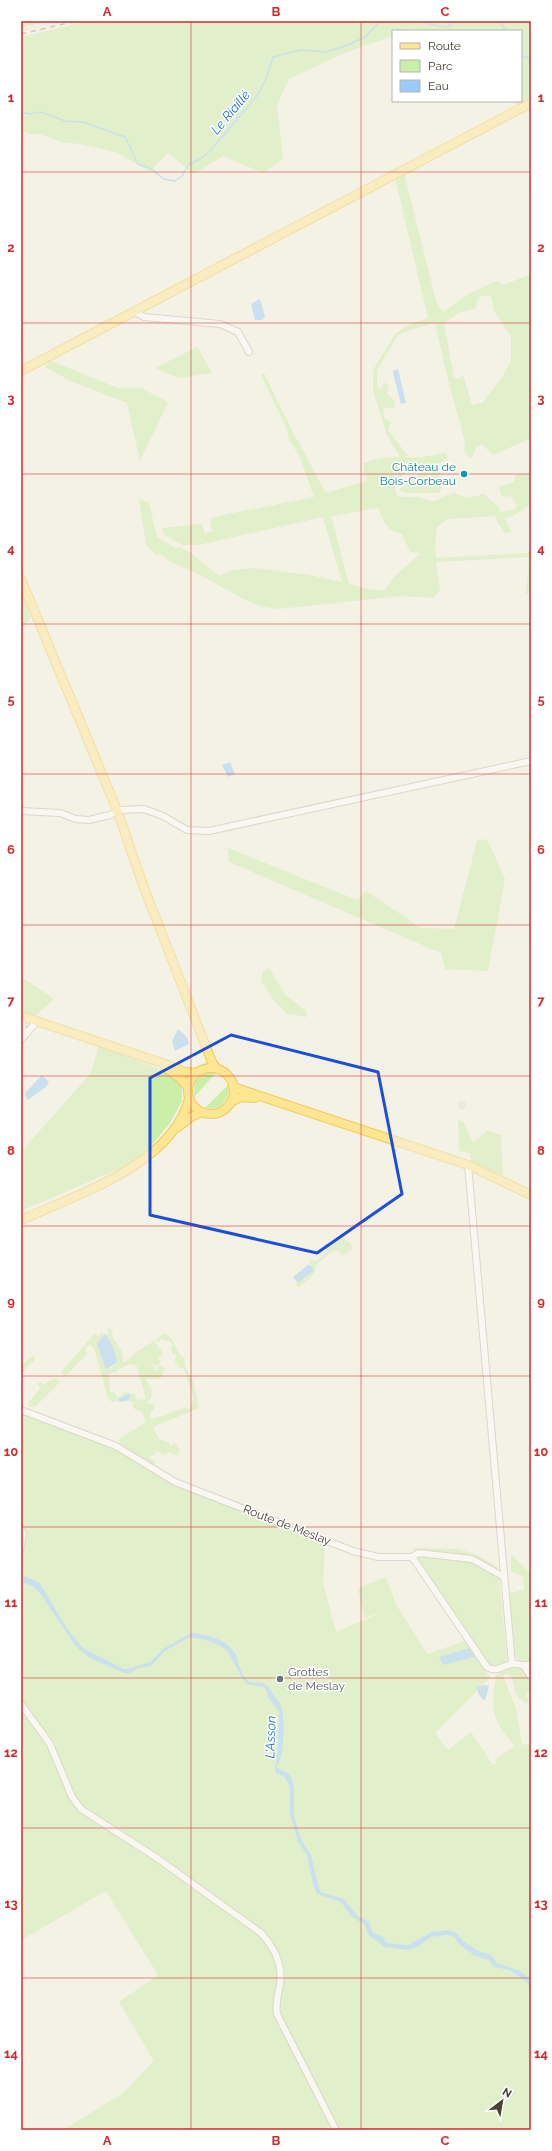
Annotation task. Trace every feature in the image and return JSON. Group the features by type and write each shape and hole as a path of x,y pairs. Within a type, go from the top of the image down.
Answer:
{"main road":[{"path":"21,371 531,103"},
{"path":"21,579 94,758 212,1062 217,1069 228,1076 233,1087 231,1102"},
{"path":"21,1016 185,1072 196,1073 204,1069 217,1069"},
{"path":"204,1069 205,1045"},
{"path":"152,1060 173,1072 188,1087"},
{"path":"21,1220 127,1172 143,1162 171,1132 186,1111 189,1099 188,1087 196,1073"},
{"path":"233,1087 468,1165 531,1195"},
{"path":"189,1099 196,1109 202,1112 216,1114 227,1107 231,1102 241,1097 272,1100"},
{"path":"171,1132 192,1117 202,1112"}],"street":[{"path":"135,312 144,316 214,323 226,326 239,334 249,352"},
{"path":"21,811 55,813 76,819 89,820 129,808 144,809 163,816 187,830 209,831 531,761"},
{"path":"21,1016 23,1038"},
{"path":"23,1038 37,1021"},
{"path":"468,1165 512,1664"},
{"name":"Route de Meslay","path":"21,1410 116,1446 175,1482 353,1550 378,1557 411,1556 419,1553 472,1559 504,1577"},
{"path":"21,1529 23,1534 21,1547"},
{"path":"411,1556 416,1561 487,1667 498,1670 512,1664 524,1666 531,1664"},
{"path":"524,1666 531,1677"},
{"path":"21,1704 50,1744 72,1797 81,1809 158,1858 261,1933 271,1944 278,1960 281,1974 275,2006 277,2014 336,2130"}],"highlighted area":[{"path":"231,1035 378,1072 402,1194 317,1253 150,1215 150,1078"}],"shaded area":[{"path":"462,1100 467,1105 462,1110 457,1105"}],"green space":[{"path":"21,21 49,21 21,28"},
{"path":"88,21 531,21 531,104 520,111 516,102 522,102 522,30 392,30 392,36 344,53 289,79 277,105 283,159 263,173 223,156 194,174 168,153 150,172 116,152 80,144 61,142 40,134 29,134 21,129 21,37"},
{"path":"404,173 436,301 443,312 470,293 497,281 504,285 531,274 531,438 493,455 482,444 476,448 471,459 464,451 465,442 447,376 435,323 398,335 377,370 377,386 380,390 384,382 389,386 387,394 395,401 394,409 383,407 384,418 391,422 388,430 408,456 403,457 415,458 446,453 448,458 438,464 414,468 404,474 395,487 396,494 401,497 420,497 431,501 437,501 454,493 467,498 484,494 498,506 500,512 513,510 517,506 511,496 502,497 499,487 514,482 516,475 528,473 531,475 531,504 513,516 505,518 511,532 505,533 497,522 496,516 447,519 437,527 435,545 436,558 527,553 531,549 531,593 526,594 529,557 436,562 440,590 433,598 401,596 278,609 260,606 241,598 204,577 171,562 159,553 157,556 146,545 139,499 149,503 157,537 175,548 179,547 191,553 219,576 234,570 254,568 309,575 342,582 323,517 198,545 182,545 163,534 162,528 202,524 205,533 212,532 210,519 213,517 314,497 299,455 289,440 287,429 261,375 264,373 326,493 366,481 363,463 381,458 400,457 387,435 373,390 373,370 396,333 411,324 428,318 395,178","holes":["482,296 491,296 494,311 511,336 511,361 501,379 482,403 472,405 463,375 457,379 454,378 444,323 460,312 475,309 478,298","378,508 386,525 392,530 402,534 410,552 421,553 394,577 385,590 372,590 349,584 331,516"]},
{"path":"197,347 212,373 179,378 155,368"},
{"path":"51,361 118,388 141,388 168,402 140,461 127,403 71,381 44,367"},
{"path":"430,470 440,472 441,475 436,480 441,481 442,488 438,493 405,493 399,490 419,474"},
{"path":"21,585 30,618 21,631"},
{"path":"487,839 505,879 488,971 445,969 441,953 229,862 228,848 357,900 366,891 421,928 454,929 477,841"},
{"path":"269,968 285,994 306,1011 307,1017 287,1014 272,998 261,980 263,971"},
{"path":"21,977 54,999 35,1016 21,1011"},
{"path":"99,1045 161,1070 182,1084 182,1101 170,1123 144,1154 121,1168 21,1211 21,1152 91,1073"},
{"path":"205,1073 216,1073 194,1097 195,1082"},
{"path":"228,1085 228,1095 220,1106 210,1109 205,1108"},
{"path":"458,1120 463,1121 473,1143 487,1131 501,1135 503,1176 471,1162 470,1153 459,1151"},
{"path":"343,1238 351,1244 352,1249 342,1255 337,1250 330,1253 315,1265 315,1273 299,1287 295,1285 312,1265 309,1262 311,1260 316,1261 327,1252 326,1250 330,1244"},
{"path":"108,1328 113,1330 112,1336 121,1350 124,1363 135,1353 154,1341 163,1353 158,1359 161,1362 156,1366 152,1363 156,1372 159,1365 165,1369 160,1379 146,1379 152,1391 151,1398 147,1403 154,1404 154,1409 150,1412 151,1419 186,1407 188,1410 191,1408 191,1404 194,1399 184,1369 180,1368 175,1362 176,1353 173,1354 170,1348 173,1345 169,1340 165,1341 163,1338 157,1343 156,1340 164,1333 168,1335 173,1341 178,1352 184,1358 185,1366 193,1382 199,1408 153,1427 159,1439 169,1443 171,1447 174,1443 180,1450 177,1456 169,1452 163,1455 157,1451 155,1455 148,1457 155,1461 155,1466 124,1448 118,1440 146,1422 142,1412 133,1408 133,1402 127,1400 128,1397 121,1397 118,1401 112,1402 108,1398 94,1348 90,1344 85,1348 87,1354 65,1377 61,1372 95,1333 99,1336 101,1333 108,1335","holes":["104,1335 103,1338 110,1338 107,1343 117,1364 109,1369 102,1339","130,1364 137,1366 146,1399 136,1400 135,1394 123,1392 122,1396 117,1397 115,1393 110,1392 109,1373 116,1372 120,1368"]},
{"path":"32,1356 35,1360 21,1373 21,1366"},
{"path":"56,1378 60,1382 36,1406 29,1407 28,1403 40,1389 37,1384 40,1382 45,1385 47,1382"},
{"path":"21,1412 107,1445 165,1479 325,1542 323,1583 336,1632 387,1610 364,1618 358,1588 386,1577 397,1606 427,1654 465,1641 490,1678 435,1733 448,1750 471,1732 493,1765 497,1763 495,1760 515,1746 518,1749 503,1732 496,1717 493,1702 496,1675 512,1666 522,1670 528,1675 531,1693 525,1693 529,1702 526,1704 516,1695 512,1677 506,1674 503,1676 516,1709 522,1744 528,1744 531,1747 531,2130 63,2130 123,2093 154,2061 119,2002 158,1975 106,1891 21,1940"},
{"path":"413,1548 459,1549 477,1555 498,1567 507,1658 502,1666 489,1666 415,1555"},
{"path":"511,1554 531,1574 531,1660 525,1663 515,1657 509,1593 524,1590 523,1576 511,1572"}],"water":[{"path":"260,299 265,317 262,320 255,320 251,304"},
{"path":"398,369 406,403 401,404 393,373 393,371"},
{"path":"230,762 235,774 228,777 222,765"},
{"path":"178,1029 187,1037 189,1044 175,1051 172,1041"},
{"path":"42,1075 49,1082 47,1086 28,1100 25,1095 26,1092"},
{"path":"309,1264 314,1270 298,1283 293,1277"},
{"path":"106,1334 114,1349 117,1363 106,1369 97,1343"},
{"path":"129,1394 130,1398 127,1401 119,1402 118,1399"},
{"path":"21,1575 39,1582 68,1630 83,1648 124,1669 150,1662 163,1649 191,1633 210,1636 228,1645 236,1655 240,1668 247,1680 266,1685 282,1708 283,1746 277,1768 288,1773 292,1779 294,1789 294,1817 301,1839 311,1855 320,1892 344,1899 357,1915 369,1922 373,1933 382,1936 387,1943 408,1945 432,1932 448,1930 458,1934 463,1941 476,1950 491,1955 498,1964 515,1969 524,1974 528,1978 531,1989 525,1980 509,1970 494,1967 489,1960 475,1956 459,1944 454,1937 447,1935 431,1937 417,1947 409,1950 384,1947 369,1936 365,1925 351,1916 341,1902 317,1894 313,1884 307,1855 298,1842 290,1814 290,1787 284,1776 277,1774 275,1770 278,1748 279,1711 269,1699 265,1687 247,1684 227,1650 212,1642 197,1638 188,1638 165,1651 151,1666 139,1668 128,1674 122,1672 90,1658 77,1648 39,1592 32,1586 21,1582"},
{"path":"470,1648 475,1657 443,1665 439,1657"},
{"path":"485,1685 489,1686 485,1701 479,1695 477,1687"}],"waterway":[{"name":"Le Riaillé","path":"21,112 29,114 41,112 65,121 83,122 125,137 138,164 150,168 164,179 175,181 182,176 188,165 200,159 210,151 257,96 266,79 273,57 301,50 326,52 345,46 365,37 381,21"},
{"name":"Le Riaillé","path":"424,21 428,24 447,27 457,21"},
{"name":"Le Riaillé","path":"499,21 505,30"},
{"name":"Le Riaillé","path":"522,57 526,57 531,60"}],"railway":[{"path":"21,34 76,21"}],"place":[{"name":"Château de Bois-Corbeau","path":"464,474"},
{"name":"Grottes de Meslay","path":"280,1679"}],"water label":[{"name":"L'Asson","path":"270,1737"}]}
